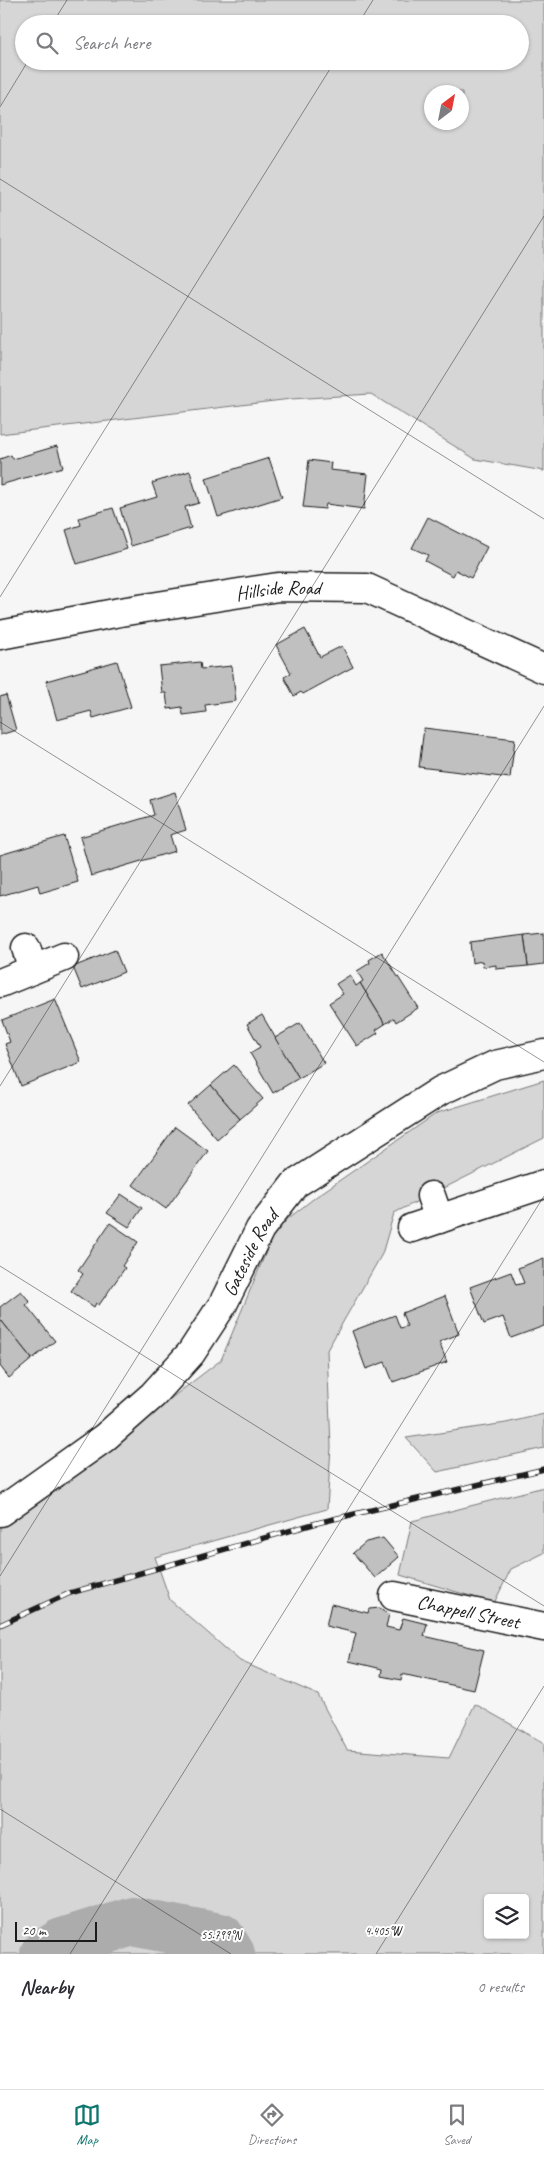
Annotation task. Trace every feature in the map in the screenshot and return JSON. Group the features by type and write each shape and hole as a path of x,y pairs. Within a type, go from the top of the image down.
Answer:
{"street":[{"name":"Hillside Road","path":"0,635 120,612 278,587 367,588 544,669"},
{"path":"0,983 30,958 64,957"},
{"name":"Gateside Road","path":"0,1512 104,1438 153,1396 179,1368 223,1304 260,1229 295,1184 440,1091 495,1064 544,1054"},
{"path":"412,1228 435,1208 544,1184"},
{"name":"Chappell Street","path":"394,1596 544,1627"}],"shaded area":[{"path":"0,0 544,0 544,471 475,459 371,394 291,399 0,434"},
{"path":"544,1080 544,1138 394,1213 382,1254 327,1350 331,1447 327,1509 155,1557 170,1600 240,1661 318,1695 347,1750 449,1758 475,1704 544,1743 544,1954 0,1954 0,1522 102,1451 221,1360 276,1228 317,1196 437,1113"},
{"path":"544,1414 544,1448 437,1472 406,1438 506,1423"},
{"path":"544,1487 544,1553 511,1569 494,1603 400,1575 412,1521"}],"building":[{"path":"57,446 63,467 0,485 0,459 11,455 13,459"},
{"path":"269,458 282,497 218,517 206,478"},
{"path":"309,460 331,463 330,470 368,474 364,509 326,504 325,509 303,507"},
{"path":"190,471 199,503 185,507 191,528 131,546 120,508 157,497 152,483"},
{"path":"113,508 127,549 77,564 66,530 81,525 79,518"},
{"path":"428,517 487,547 471,578 456,570 453,576 425,561 428,555 412,548"},
{"path":"305,629 320,657 342,646 353,667 303,694 301,692 294,696 284,677 291,673 276,645"},
{"path":"117,661 131,707 93,718 91,711 57,720 46,681"},
{"path":"200,662 201,669 232,666 236,701 205,705 206,712 183,715 182,707 168,709 166,693 162,693 159,666"},
{"path":"6,695 16,730 0,735 0,697"},
{"path":"424,728 515,739 510,778 419,767"},
{"path":"175,792 186,830 170,835 175,851 91,876 80,837 154,815 150,800"},
{"path":"64,836 78,882 40,893 38,885 0,896 0,855"},
{"path":"544,933 544,964 528,966 524,935"},
{"path":"524,935 528,966 496,969 496,965 483,967 482,961 472,963 470,942"},
{"path":"115,950 124,972 82,989 73,967"},
{"path":"382,952 418,1008 396,1022 394,1018 385,1024 360,983 363,981 357,971"},
{"path":"350,975 356,986 360,983 385,1024 376,1030 378,1033 357,1046 329,1003 343,994 336,984"},
{"path":"55,999 81,1062 21,1086 5,1044 10,1042 2,1020"},
{"path":"262,1015 299,1078 273,1093 250,1053 260,1047 247,1024"},
{"path":"300,1023 324,1063 299,1078 275,1038"},
{"path":"234,1065 263,1099 240,1119 211,1085"},
{"path":"211,1085 240,1119 217,1139 188,1105"},
{"path":"175,1127 208,1151 166,1209 133,1185"},
{"path":"121,1194 142,1208 129,1227 107,1213"},
{"path":"110,1223 138,1242 122,1266 125,1268 99,1305 96,1303 94,1307 71,1291 83,1274 78,1270"},
{"path":"544,1258 544,1326 511,1338 503,1317 484,1324 470,1287 511,1272 516,1285 524,1283 518,1268"},
{"path":"21,1291 30,1302 26,1305 55,1341 32,1359 0,1319 0,1307"},
{"path":"445,1296 459,1334 439,1342 447,1362 393,1382 385,1362 366,1369 352,1331 395,1315 400,1328 407,1326 402,1313"},
{"path":"0,1319 32,1359 9,1378 0,1366"},
{"path":"383,1538 399,1557 375,1578 353,1553 366,1542"},
{"path":"331,1604 368,1613 369,1609 380,1608 389,1614 386,1627 399,1630 403,1618 427,1624 424,1636 484,1650 474,1690 402,1674 401,1680 381,1676 382,1669 349,1661 356,1633 326,1626"}],"waterway":[{"path":"45,1954 62,1943 132,1921 220,1938 230,1954"}],"railway":[{"path":"0,1625 70,1593 317,1523 544,1469"}]}
